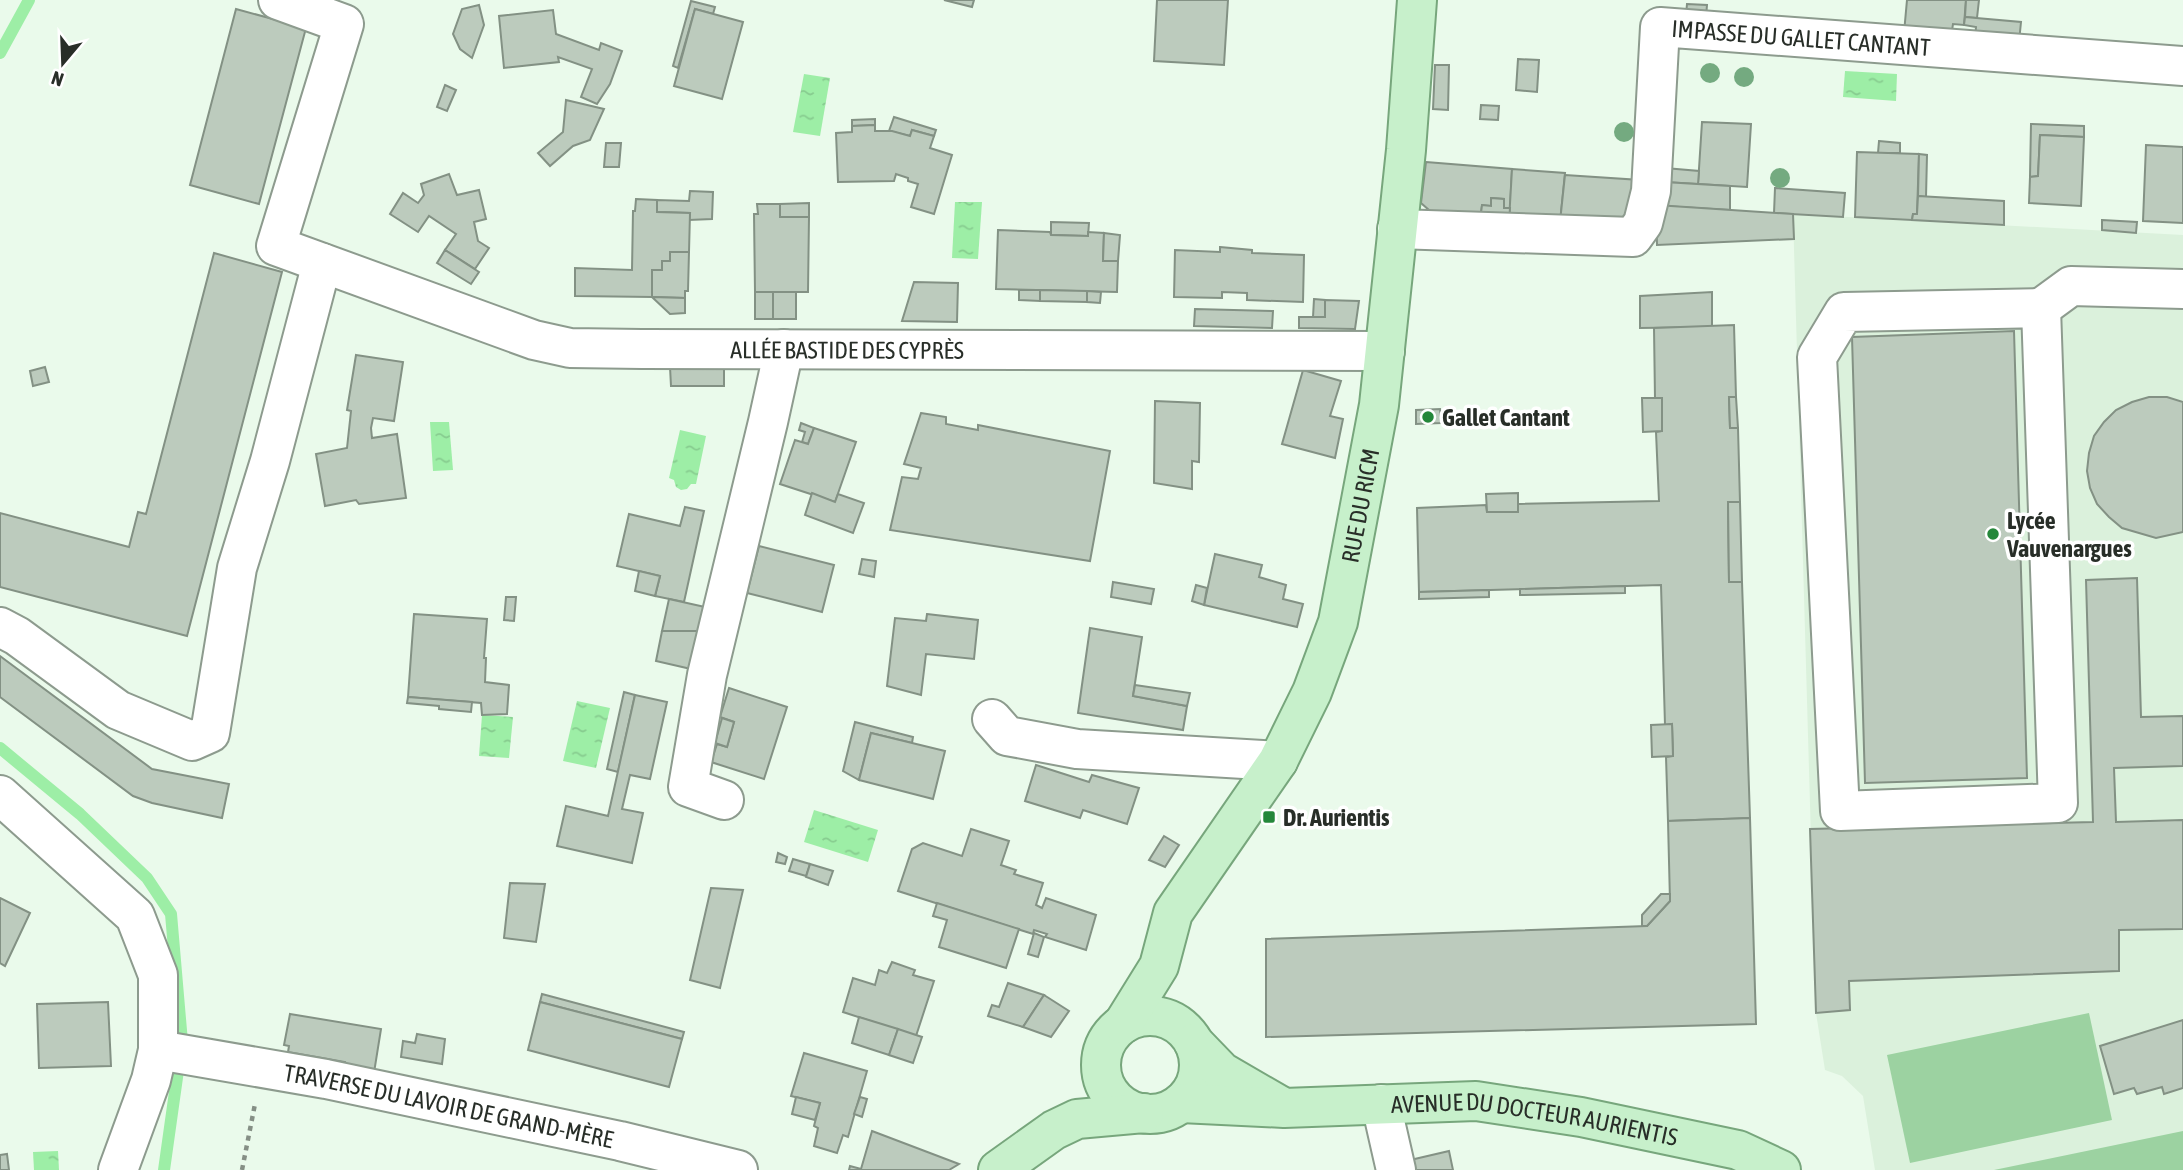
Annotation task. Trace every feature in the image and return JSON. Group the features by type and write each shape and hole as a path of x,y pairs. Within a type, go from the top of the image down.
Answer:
{"main road":[{"name":"RUE DU RICM","path":"1054,1130 1072,1095 1112,1040 1159,965 1173,913 1278,761 1312,691 1338,622 1379,405 1406,150 1418,0"},
{"path":"998,1170 1054,1130 1077,1119 1162,1112 1181,1103 1191,1091 1198,1078 1199,1060 1159,965"},
{"path":"1144,1113 1123,1106 1110,1092 1102,1072 1112,1040 1143,1016 1162,1018 1187,1035 1222,1072 1284,1108"},
{"name":"AVENUE DU DOCTEUR AURIENTIS","path":"1181,1103 1284,1108 1476,1101 1581,1118 1738,1150 1781,1170"}],"street":[{"name":"ALLÉE BASTIDE DES CYPRÈS","path":"278,0 344,24 276,246 534,340 570,348 1385,351"},
{"name":"IMPASSE DU GALLET CANTANT","path":"1397,229 1633,237 1643,223 1651,191 1660,27 2183,66"},
{"path":"0,627 17,636 118,710 192,741 211,733 237,568 270,461 323,263"},
{"path":"2041,308 2058,803 1840,811 1817,356 1844,312 2041,308 2071,286 2183,289"},
{"path":"724,800 688,787 707,675 784,349"},
{"path":"992,719 1007,736 1077,749 1278,761"},
{"path":"0,795 135,916 158,975 175,1053 151,1080 118,1170"},
{"name":"TRAVERSE DU LAVOIR DE GRAND-MÈRE","path":"175,1053 326,1079 620,1141 738,1170"},
{"path":"1381,1104 1396,1170"}],"path":[{"path":"242,1170 256,1099"}],"shaded area":[{"name":"Lycée Vauvenargues","path":"1793,214 2183,235 2183,1170 1875,1170 1863,1096 1842,1076 1825,1070 1816,1013"},
{"path":"2089,1013 2112,1120 1910,1163 1887,1055"},
{"path":"2183,1131 2183,1170 1994,1170"}],"water":[{"path":"1845,71 1897,74 1896,101 1843,97"},
{"path":"804,74 830,78 820,136 793,132"},
{"path":"955,202 982,202 978,259 952,258"},
{"path":"430,422 449,422 453,470 433,471"},
{"path":"680,430 706,436 696,484 681,490 676,487 674,480 669,478"},
{"path":"577,701 610,708 596,768 563,761"},
{"path":"482,715 513,717 509,758 479,756"},
{"path":"814,810 878,830 868,862 804,842"},
{"path":"58,1151 59,1170 34,1170 33,1152"}],"building":[{"path":"944,0 974,0 972,7"},
{"path":"1157,0 1228,0 1224,65 1154,61"},
{"path":"1907,0 1966,0 1964,25 1953,24 1951,37 1904,33"},
{"path":"1966,0 1979,0 1977,18 1965,17"},
{"path":"691,1 715,7 713,14 695,9 678,68 673,66"},
{"path":"1687,4 1707,5 1706,17 1686,15"},
{"path":"479,5 484,25 472,58 460,49 453,34 462,9"},
{"path":"236,9 306,28 259,204 190,185"},
{"path":"695,9 743,22 722,99 674,86"},
{"path":"553,10 556,34 599,50 601,43 622,51 610,84 597,104 581,97 592,69 558,57 559,62 504,68 499,16"},
{"path":"1965,17 2021,22 2019,42 1975,38 1976,27 1964,25"},
{"path":"1518,59 1539,60 1537,92 1516,90"},
{"path":"1435,65 1449,65 1448,110 1433,109"},
{"path":"445,85 456,90 447,111 437,107"},
{"path":"566,100 604,109 590,140 573,146 550,166 538,153 563,132"},
{"path":"1481,105 1499,106 1498,120 1480,119"},
{"path":"894,117 936,130 934,136 912,130 910,136 889,131"},
{"path":"875,119 875,125 852,126 852,120"},
{"path":"1702,122 1751,124 1747,187 1698,184"},
{"path":"2031,124 2084,126 2084,137 2040,135 2038,176 2030,177"},
{"path":"875,125 875,131 892,131 910,136 912,130 934,136 930,148 952,155 934,214 911,207 918,184 896,174 894,181 838,182 836,133 852,132 852,126"},
{"path":"2040,135 2084,137 2081,206 2029,203 2030,177 2038,176"},
{"path":"1879,141 1900,143 1900,153 1878,153"},
{"path":"606,143 621,143 619,167 604,167"},
{"path":"2146,145 2183,147 2183,223 2143,221"},
{"path":"1857,152 1919,154 1917,214 1913,214 1912,220 1855,217"},
{"path":"1919,154 1927,155 1926,197 1918,196"},
{"path":"1426,162 1512,169 1510,208 1504,208 1504,199 1491,198 1491,206 1482,205 1480,221 1437,217 1421,203"},
{"path":"1665,168 1699,171 1698,184 1664,182"},
{"path":"1512,169 1565,173 1560,222 1509,221"},
{"path":"449,174 457,195 479,190 486,219 474,222 478,241 489,248 475,269 445,250 456,234 429,216 418,232 390,214 403,193 418,203 424,195 421,184"},
{"path":"1565,175 1640,180 1624,223 1560,222"},
{"path":"1664,182 1730,186 1730,210 1663,206"},
{"path":"1775,188 1845,193 1843,217 1774,213"},
{"path":"690,191 713,192 712,219 689,220 690,213 657,212 657,200 689,201"},
{"path":"1918,196 2004,201 2004,225 1912,220 1913,214 1917,214"},
{"path":"1491,198 1504,199 1504,208 1510,208 1509,221 1480,221 1482,205 1491,206"},
{"path":"636,199 657,200 657,212 690,213 689,252 670,252 670,261 662,261 662,270 652,270 652,297 575,296 575,268 632,270 633,211"},
{"path":"809,203 809,217 780,217 780,204"},
{"path":"757,204 780,204 780,217 809,217 808,292 755,292 754,214 758,214"},
{"path":"1656,205 1793,214 1794,239 1657,245"},
{"path":"2102,220 2137,222 2136,233 2102,230"},
{"path":"1051,222 1089,223 1088,236 1051,235"},
{"path":"998,230 1050,232 1051,235 1088,236 1088,232 1104,233 1103,261 1118,261 1117,292 996,289"},
{"path":"1104,233 1120,235 1118,261 1103,261"},
{"path":"1220,247 1252,250 1252,253 1304,255 1303,302 1247,300 1247,293 1222,292 1222,298 1174,297 1175,250 1220,252"},
{"path":"445,250 479,272 471,284 437,263"},
{"path":"670,252 689,252 688,291 685,291 685,298 652,297 652,270 662,270 662,261 670,261"},
{"path":"214,253 282,272 187,636 0,587 0,513 129,547 138,512 146,514"},
{"path":"914,282 958,283 957,322 902,321"},
{"path":"1019,290 1040,290 1040,301 1019,300"},
{"path":"1040,290 1087,291 1087,302 1040,301"},
{"path":"1087,291 1101,292 1100,303 1087,302"},
{"path":"755,292 773,292 773,319 755,319"},
{"path":"773,292 796,292 796,319 773,319"},
{"path":"1712,292 1712,327 1640,328 1640,296"},
{"path":"652,297 685,298 685,313 670,314"},
{"path":"1314,299 1325,300 1325,317 1313,317"},
{"path":"1325,300 1359,301 1355,329 1299,328 1299,317 1325,317"},
{"path":"1195,309 1273,311 1272,328 1194,326"},
{"path":"1734,325 1736,397 1729,397 1730,428 1738,428 1740,502 1728,502 1729,582 1742,582 1750,818 1668,821 1666,757 1673,756 1672,724 1665,725 1661,585 1419,592 1417,508 1486,505 1487,512 1518,512 1518,504 1659,501 1656,432 1662,431 1662,398 1655,398 1654,328"},
{"path":"2014,331 2027,778 1865,783 1852,337"},
{"path":"356,355 403,362 394,421 373,418 371,428 372,438 397,434 406,498 359,504 356,500 325,506 316,454 347,448 351,411 347,410"},
{"path":"724,366 724,386 671,386 670,367"},
{"path":"45,367 49,382 33,386 30,371"},
{"path":"1303,370 1341,381 1330,416 1343,419 1335,458 1282,444"},
{"path":"1729,397 1736,397 1738,428 1730,428"},
{"path":"2149,397 2167,397 2183,402 2183,532 2156,538 2122,528 2109,517 2097,504 2087,471 2094,436 2104,422 2116,410"},
{"path":"1642,398 1662,398 1662,431 1643,432"},
{"path":"1155,401 1200,403 1199,462 1192,461 1192,489 1154,483"},
{"name":"Gallet Cantant","path":"1440,409 1441,423 1416,424 1416,410"},
{"path":"921,413 946,417 946,424 978,430 978,425 1110,451 1090,561 890,530 902,477 918,479 921,468 904,464"},
{"path":"801,423 814,428 808,444 802,442 805,432 799,430"},
{"path":"814,428 856,442 835,502 780,484 795,440 808,444"},
{"path":"812,493 835,502 838,494 864,503 853,533 805,515"},
{"path":"1518,493 1518,512 1487,512 1486,494"},
{"path":"1728,502 1740,502 1742,582 1729,582"},
{"path":"685,507 704,511 684,602 655,596 660,576 617,566 629,514 680,526"},
{"path":"759,546 834,565 822,612 747,593"},
{"path":"1215,554 1262,565 1259,577 1286,585 1283,599 1303,604 1297,627 1204,605"},
{"path":"862,559 876,561 874,577 859,574"},
{"path":"639,571 660,576 655,596 635,591"},
{"path":"2137,578 2141,717 2183,716 2183,766 2114,768 2116,822 2183,820 2183,929 2119,930 2119,971 1849,981 1850,1010 1816,1013 1810,829 2093,822 2086,580"},
{"path":"1113,582 1154,589 1151,604 1111,597"},
{"path":"1196,585 1207,588 1204,605 1192,601"},
{"path":"1625,586 1625,593 1520,595 1520,589"},
{"path":"1489,590 1489,597 1419,599 1419,592"},
{"path":"506,597 516,597 514,621 504,620"},
{"path":"669,599 705,607 699,631 662,631"},
{"path":"414,614 487,619 485,682 509,685 507,714 482,715 481,703 408,697"},
{"path":"927,614 978,620 974,659 926,654 921,695 887,686 895,618 926,621"},
{"path":"1090,628 1142,637 1133,696 1187,706 1183,730 1078,713"},
{"path":"662,631 699,631 691,669 656,661"},
{"path":"0,656 152,769 229,784 222,818 152,803 133,796 0,697"},
{"path":"1135,685 1190,693 1187,706 1133,696"},
{"path":"729,688 787,707 764,779 711,762 717,744 727,747 734,722 720,717"},
{"path":"624,692 635,695 618,772 607,769"},
{"path":"635,695 667,702 650,779 630,775 622,809 643,813 632,863 557,846 566,806 608,816"},
{"path":"408,697 472,702 471,712 407,703"},
{"path":"722,718 734,722 727,747 715,743"},
{"path":"855,722 913,737 912,743 871,733 859,780 843,771"},
{"path":"1672,724 1673,756 1652,757 1651,725"},
{"path":"871,733 945,751 933,799 859,780"},
{"path":"1036,765 1089,782 1092,775 1139,788 1127,824 1083,810 1080,818 1025,801"},
{"path":"1750,818 1756,1024 1266,1037 1266,939 1647,926 1670,901 1668,821"},
{"path":"971,829 1009,841 1001,865 1016,870 1014,874 1043,883 1036,905 1042,908 1046,898 1096,915 1086,950 1045,937 1047,934 1034,930 1033,934 898,891 912,849 923,843 962,856"},
{"path":"1164,836 1179,845 1165,867 1149,860"},
{"path":"778,853 787,857 785,864 776,862"},
{"path":"793,859 810,864 806,876 789,871"},
{"path":"810,864 833,871 828,885 806,877"},
{"path":"510,883 545,884 536,942 504,938"},
{"path":"711,888 743,890 720,988 690,980"},
{"path":"1661,894 1670,894 1670,901 1647,926 1642,926 1642,915"},
{"path":"0,898 30,913 5,966 0,963"},
{"path":"937,903 1019,929 1006,968 939,947 947,920 933,916"},
{"path":"1034,933 1044,937 1038,957 1028,954"},
{"path":"892,962 915,970 913,975 934,981 916,1036 843,1012 853,978 875,985 879,970 887,973"},
{"path":"1008,983 1044,995 1023,1027 988,1016 992,1005 999,1007"},
{"path":"542,994 684,1032 682,1039 540,1002"},
{"path":"1044,995 1069,1011 1051,1037 1023,1027"},
{"path":"108,1002 111,1066 39,1068 37,1004"},
{"path":"540,1002 682,1039 669,1087 528,1050"},
{"path":"290,1014 381,1029 373,1079 344,1075 345,1062 288,1052 289,1046 284,1045"},
{"path":"859,1017 898,1029 889,1055 852,1043"},
{"path":"2183,1020 2183,1088 2164,1094 2162,1087 2137,1094 2134,1088 2114,1094 2100,1046"},
{"path":"898,1029 922,1037 913,1063 889,1055"},
{"path":"417,1034 445,1039 442,1064 401,1057 403,1041 415,1043"},
{"path":"804,1053 867,1071 848,1137 843,1135 837,1153 814,1146 818,1128 814,1126 820,1103 791,1096"},
{"path":"796,1097 820,1103 815,1120 792,1114"},
{"path":"860,1097 867,1099 862,1117 854,1114"},
{"path":"872,1131 959,1164 949,1170 849,1170 850,1166 861,1169"},
{"path":"1449,1151 1453,1170 1409,1170 1406,1161"},
{"path":"7,1154 9,1170 0,1170 0,1155"}],"waterway":[{"path":"0,53 29,0"},
{"path":"0,748 80,814 147,878 171,914 182,1042 164,1170"}],"place":[{"name":"Gallet Cantant","path":"1428,417"},
{"name":"Lycée Vauvenargues","path":"1993,534"},
{"name":"Dr. Aurientis","path":"1269,817"}]}
